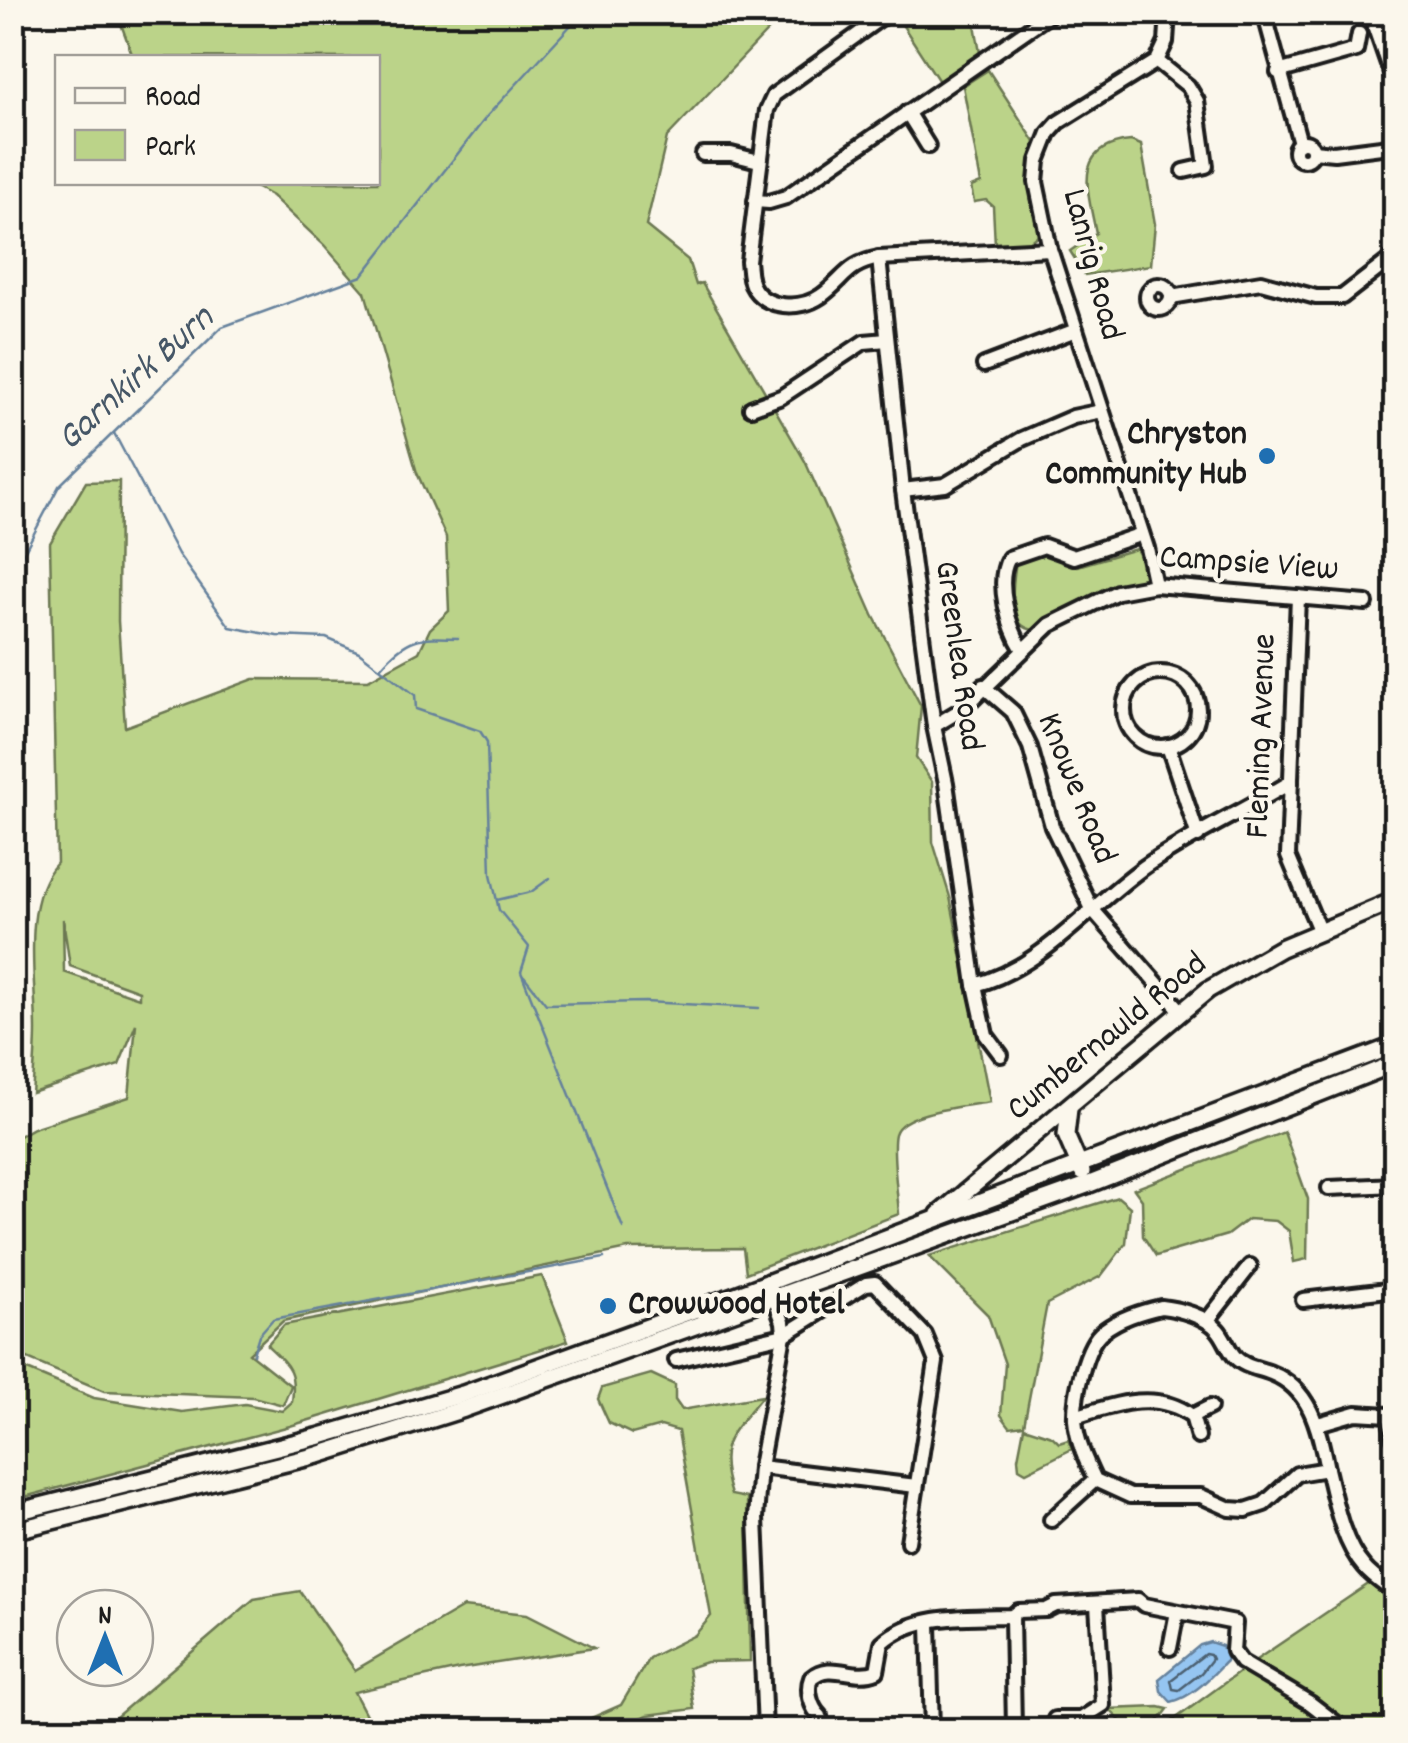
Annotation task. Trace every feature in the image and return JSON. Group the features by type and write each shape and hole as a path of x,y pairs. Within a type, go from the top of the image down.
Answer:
{"main road":[{"path":"1371,12 1396,84"},
{"name":"Cumbernauld Road","path":"928,1222 1182,1012 1243,968 1319,930 1396,900"},
{"path":"12,1513 317,1437 463,1394 1396,1045"},
{"path":"12,1531 318,1454 464,1409 1088,1185 1396,1063"},
{"path":"1069,1108 1065,1127 1088,1185"}],"street":[{"path":"889,12 774,94 767,110 759,161 748,262 751,282 759,296 779,305 798,306 821,296 848,269 879,258 1050,248"},
{"path":"754,201 769,202 786,196 1053,12"},
{"path":"1168,12 1166,42 1157,61 1188,86 1197,100 1206,166 1184,171"},
{"path":"1264,12 1300,143 1296,152 1301,159 1310,157 1313,150 1334,152 1389,146"},
{"path":"1356,50 1359,34"},
{"path":"1278,72 1356,50"},
{"path":"1356,50 1368,64"},
{"name":"Lanrig Road","path":"1155,586 1142,534 1050,248 1036,182 1038,161 1048,133 1157,61"},
{"path":"907,112 928,145"},
{"path":"703,154 730,154 759,161"},
{"path":"1172,297 1261,282 1316,297 1342,297 1396,255"},
{"name":"Greenlea Road","path":"879,258 902,490 934,726 946,782 975,985 986,1035 1002,1055"},
{"path":"984,365 1076,330"},
{"path":"751,408 781,397 864,342 888,340"},
{"path":"902,490 945,485 1022,440 1073,417 1102,411"},
{"path":"1022,650 1014,636 1003,577 1008,558 1044,546 1074,558 1142,534"},
{"name":"Campsie View","path":"934,726 964,708 1050,625 1117,592 1155,586 1366,603"},
{"name":"Fleming Avenue","path":"1298,597 1288,856 1319,930"},
{"path":"1150,674 1172,674 1188,683 1199,708 1189,735 1168,746 1143,742 1125,718 1124,704 1130,690 1150,674"},
{"name":"Knowe Road","path":"983,686 1013,712 1030,747 1052,826 1092,909 1182,1012"},
{"path":"1168,746 1198,836"},
{"path":"975,985 1001,978 1150,863 1291,782"},
{"path":"1329,1188 1396,1185"},
{"path":"1206,1321 1250,1266"},
{"path":"764,1730 756,1518 760,1467 784,1335 768,1281"},
{"path":"676,1360 784,1335 866,1284 875,1284 925,1334 936,1362 908,1542"},
{"path":"1303,1300 1396,1289"},
{"path":"1327,1469 1296,1474 1264,1504 1246,1510 1230,1509 1201,1496 1130,1496 1094,1480 1080,1446 1075,1417 1083,1366 1099,1333 1131,1315 1176,1309 1206,1321 1220,1332 1243,1363 1292,1386 1318,1424 1339,1516 1353,1549 1364,1568 1396,1593"},
{"path":"1075,1417 1122,1402 1162,1402 1192,1416 1198,1437"},
{"path":"1192,1416 1210,1407"},
{"path":"1318,1424 1356,1413 1392,1414 1394,1439"},
{"path":"760,1467 916,1486"},
{"path":"1051,1520 1094,1480"},
{"path":"821,1730 820,1716 812,1709 808,1685 811,1678 824,1670 839,1669 852,1675 871,1674 880,1664 882,1643 893,1634 946,1618 1012,1616 1018,1610 1046,1610 1056,1605 1138,1600 1144,1605 1234,1623 1233,1651 1241,1662 1310,1703 1345,1730"},
{"path":"1054,1730 1054,1719 1082,1719 1103,1705 1098,1604"},
{"path":"1170,1648 1177,1612"},
{"path":"1012,1616 1014,1730"},
{"path":"928,1624 932,1730"}],"green space":[{"path":"117,13 790,13 780,18 667,137 646,226 688,260 696,285 702,283 805,461 873,615 921,706 916,758 932,782 933,842 950,897 990,1102 922,1115 900,1126 894,1150 899,1214 746,1273 743,1248 628,1249 283,1321 249,1353 291,1386 283,1405 253,1397 104,1391 13,1353 12,1140 33,1128 129,1097 136,1024 119,1065 32,1093 36,1038 35,920 46,879 57,863 50,543 86,482 119,481 118,621 125,727 254,679 368,680 419,652 430,629 449,611 446,537 417,473 365,292 324,245 272,196 252,185 380,185 380,55 132,55","holes":["63,919 70,966 139,991 139,998 64,972"]},
{"path":"905,13 973,13 980,53 940,83 898,18"},
{"path":"988,70 1035,142 1029,176 1038,235 1028,243 995,245 993,206 986,200 974,202 971,187 981,183 963,86"},
{"path":"1131,141 1141,145 1155,224 1151,265 1085,275 1070,251 1096,233 1088,187 1091,161 1112,145"},
{"path":"1136,549 1145,565 1144,578 1112,590 1036,630 1019,622 1013,603 1016,561 1041,554 1078,566"},
{"path":"1284,1132 1308,1199 1307,1259 1294,1262 1289,1231 1276,1221 1248,1219 1227,1235 1156,1256 1143,1236 1142,1200 1134,1189"},
{"path":"1118,1197 1130,1207 1126,1243 1101,1276 1047,1304 1024,1425 1010,1427 1001,1415 1005,1364 988,1315 929,1256"},
{"path":"542,1276 568,1341 290,1426 13,1500 13,1364 94,1398 182,1412 245,1404 282,1411 292,1402 292,1375 267,1345 284,1325"},
{"path":"651,1374 675,1385 675,1400 682,1410 762,1396 734,1431 724,1463 731,1495 747,1498 750,1661 706,1662 688,1668 694,1709 648,1715 606,1730 564,1730 621,1705 649,1658 695,1635 711,1616 678,1431 661,1426 632,1434 609,1423 598,1399 602,1388"},
{"path":"1024,1427 1052,1436 1059,1443 1068,1440 1072,1449 1026,1472 1019,1468 1018,1458"},
{"path":"1395,1566 1395,1712 1380,1730 1160,1730 1256,1660"},
{"path":"300,1591 355,1670 463,1607 527,1614 594,1648 459,1669 354,1692 374,1730 13,1730 13,1716 109,1723 150,1688 155,1688 155,1684 254,1599"},
{"path":"1109,1709 1168,1709 1152,1726 1136,1730 1129,1730"}],"water":[{"path":"1210,1642 1222,1646 1227,1660 1195,1691 1171,1702 1161,1691 1159,1679 1200,1645"}],"waterway":[{"name":"Garnkirk Burn","path":"12,575 59,486 222,327 362,276 488,115 583,12"},
{"path":"114,433 178,554 230,627 277,636 326,638 359,652 415,695 416,709 480,731 487,742 491,874 499,910 529,947 521,972 623,1228"},
{"path":"381,667 415,640 458,638"},
{"path":"497,900 531,892 550,878"},
{"path":"524,976 546,1004 645,1002 759,1008"},
{"path":"253,1354 259,1335 273,1319 604,1258"}],"place":[{"name":"Chryston Community Hub","path":"1267,456"},
{"name":"Crowwood Hotel","path":"608,1306"}]}
